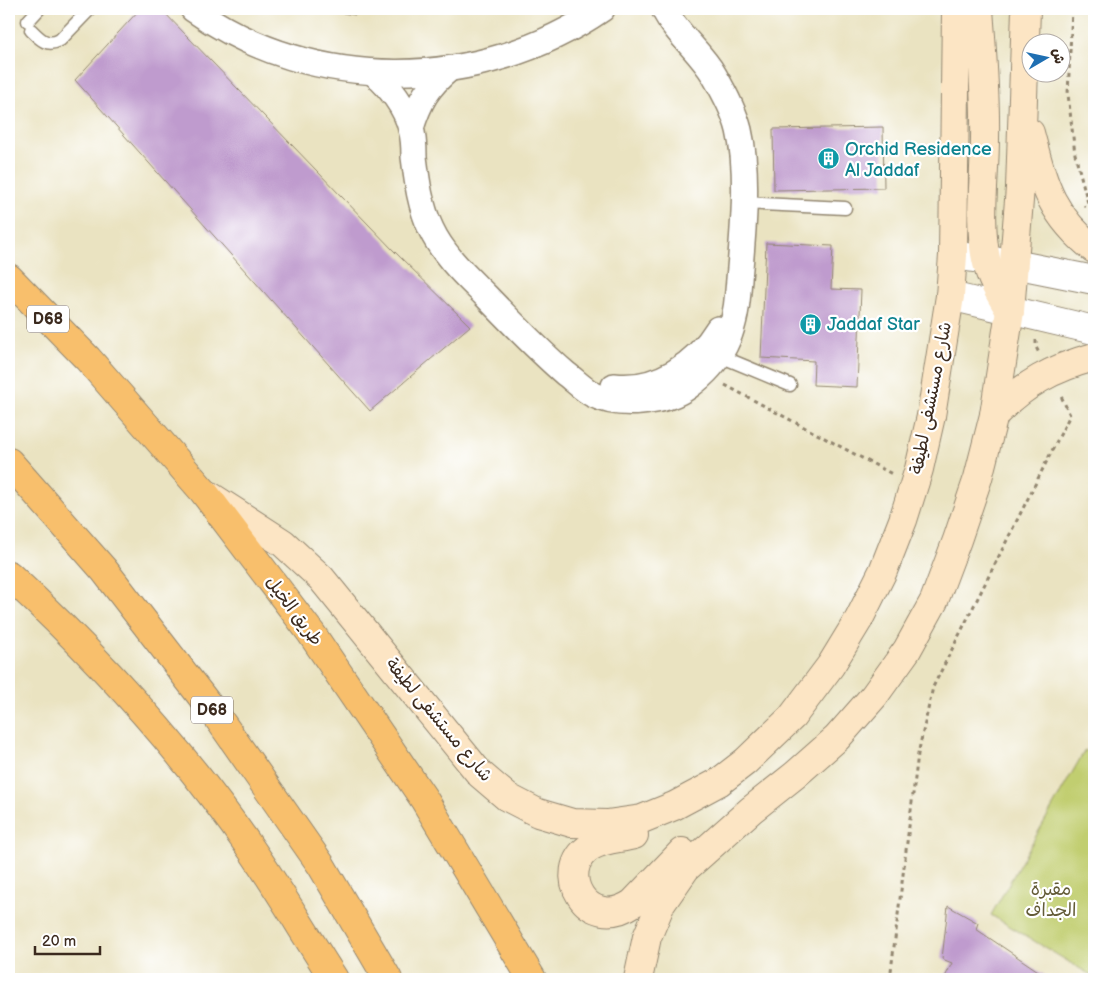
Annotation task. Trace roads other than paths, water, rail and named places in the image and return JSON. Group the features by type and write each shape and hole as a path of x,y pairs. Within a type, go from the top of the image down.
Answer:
{"highway":[{"name":"طريق الخيل","path":"9,278 88,359 203,491 311,633 424,799 532,979"},
{"name":"D68","path":"9,462 104,570 216,715 321,865 388,979"},
{"path":"9,574 93,656 177,751 251,849 334,979"}],"main road":[{"name":"شارع مستشفى لطيفة","path":"203,491 283,543 321,578 480,774 507,797 538,813 572,823 607,824 642,819 674,806 719,782 751,757 792,717 831,665 859,619 883,571 914,486 931,416 950,296 953,255 956,9"},
{"path":"978,9 984,71 983,228 986,260 996,288 1010,311"},
{"path":"638,979 647,937 660,904 686,868 750,810 795,775 837,738 874,696 907,650 934,601 978,478 994,414 1010,311 1014,264 1020,188 1026,9"},
{"path":"1023,108 1043,181 1057,211 1077,235 1094,248"},
{"path":"994,414 1033,381 1056,369 1094,358"},
{"path":"719,782 689,809 659,826 643,832 607,840 588,848 576,865 574,875 579,895 586,903 604,912 625,908 633,903 665,867 706,831 724,819 750,810"}],"street":[{"path":"193,9 227,30 283,54 343,69 399,73 449,70 520,52 565,32 602,9"},
{"path":"373,72 386,83 396,97 411,128 422,204 431,229 444,251 522,334 592,394 615,401 639,402 663,398 685,389 712,365 731,334 736,310 740,268 744,159 738,128 728,99 713,72 661,12"},
{"path":"411,128 416,111 424,95 435,80 449,70"},
{"path":"953,255 1014,264 1094,280"},
{"path":"573,379 620,387 644,384 666,377 686,366 704,350 718,331 727,310 740,268"},
{"path":"950,296 1094,330"}],"lane":[{"path":"39,9 30,25 46,42 55,43 90,9"},
{"path":"212,9 227,30"},
{"path":"743,203 845,208"},
{"path":"712,365 790,386"}],"place":[{"name":"Orchid Residence Al Jaddaf","path":"829,159"},
{"name":"Jaddaf Star","path":"811,324"}],"park label":[{"name":"مقبرة الجداف","path":"1051,900"}]}
